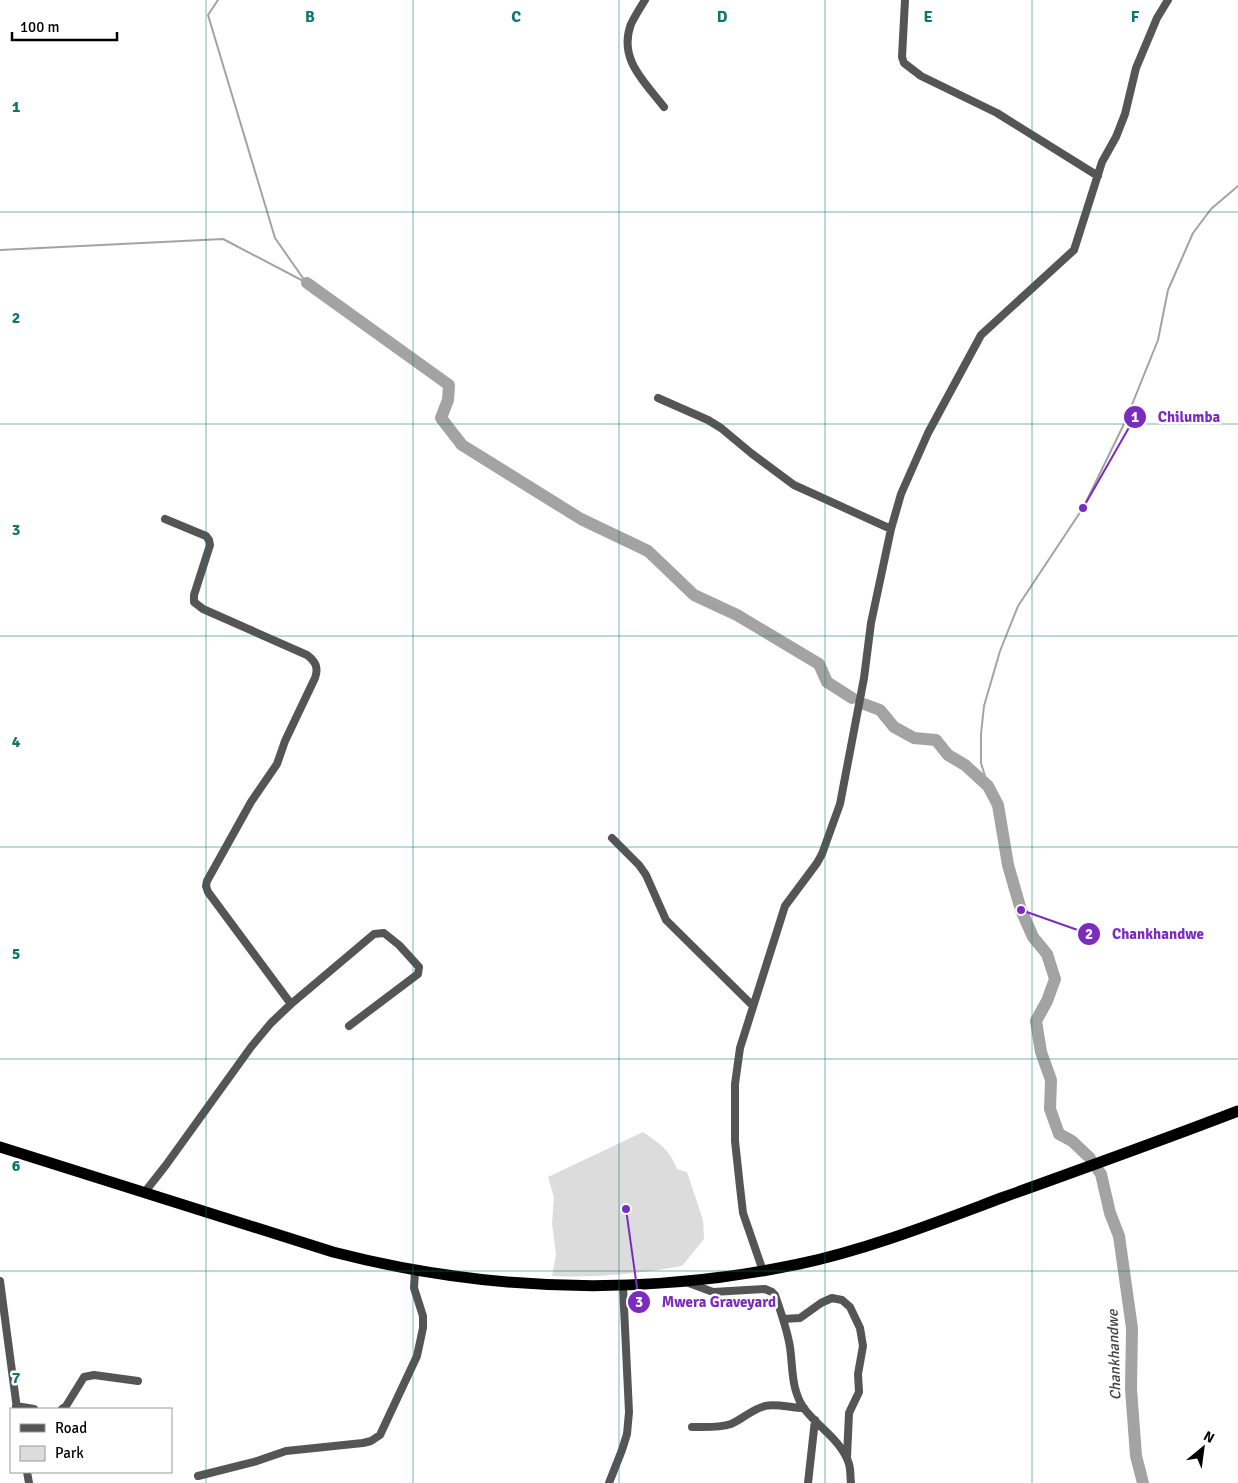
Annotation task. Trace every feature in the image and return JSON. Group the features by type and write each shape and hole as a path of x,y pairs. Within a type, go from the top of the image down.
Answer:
{"highway":[{"path":"0,1147 333,1252 415,1271 481,1281 538,1286 623,1286 685,1281 801,1264 888,1239 1238,1111"}],"street":[{"path":"645,0 632,24 627,39 627,52 631,63 664,108"},
{"path":"905,0 902,57 908,67 921,76 997,113 1098,176"},
{"path":"763,1271 743,1213 735,1141 737,1063 785,906 817,863 840,804 864,678 871,623 890,529 902,494 928,433 976,342 981,335 1074,250 1102,162 1126,114 1136,68 1157,18 1168,0"},
{"path":"658,398 708,420 721,428 794,485 890,529"},
{"path":"165,520 206,536 209,540 210,545 194,596 194,602 203,609 307,655 317,668 315,678 285,741 277,764 251,802 206,886 208,892 291,1004"},
{"path":"612,838 639,865 646,875 666,920 735,986 753,1006"},
{"path":"144,1193 250,1047 271,1024 291,1004 374,934 384,933 400,946 419,967 418,974 349,1026"},
{"path":"198,1476 257,1461 286,1451 363,1443 371,1441 380,1435 406,1382 422,1337 423,1316 414,1288 415,1271"},
{"path":"0,1281 17,1408"},
{"path":"685,1281 713,1292 769,1290 775,1295 790,1346 793,1385 804,1408 841,1449 847,1459 851,1483"},
{"path":"609,1483 627,1434 630,1412 623,1286"},
{"path":"783,1319 800,1318 821,1303 832,1298 842,1300 850,1307 860,1328 863,1346 858,1374 859,1392 849,1414 847,1459"},
{"path":"63,1408 84,1377 94,1374 138,1381"},
{"path":"692,1427 732,1424 764,1406 804,1408"},
{"path":"808,1483 815,1420"}],"green space":[{"path":"643,1132 667,1152 677,1169 687,1172 703,1220 704,1239 682,1266 617,1275 552,1276 556,1255 552,1223 554,1197 548,1177"}],"waterway":[{"path":"218,0 208,15 275,238 305,281"},
{"path":"988,786 981,763 981,734 984,706 1000,651 1018,606 1083,508 1125,422 1158,340 1168,290 1193,233 1211,209 1238,186"},
{"path":"0,250 223,239 307,283"},
{"path":"307,283 449,385 448,400 441,418 462,445 581,519 648,551 694,595 737,615 819,664 827,682 852,698"},
{"name":"Chankhandwe","path":"864,704 880,710 894,727 914,738 936,740 948,755 965,765 988,786 998,805 1008,865 1021,910 1033,937 1047,954 1055,979 1047,1001 1036,1021 1041,1052 1051,1080 1050,1109 1059,1134 1072,1141 1090,1158"},
{"name":"Chankhandwe","path":"1098,1170 1101,1174 1110,1213 1119,1236 1132,1328 1131,1389 1136,1456 1143,1483"}],"place":[{"name":"Chilumba","path":"1083,508"},
{"name":"Chankhandwe","path":"1021,910"},
{"name":"Mwera Graveyard","path":"626,1209"}]}
